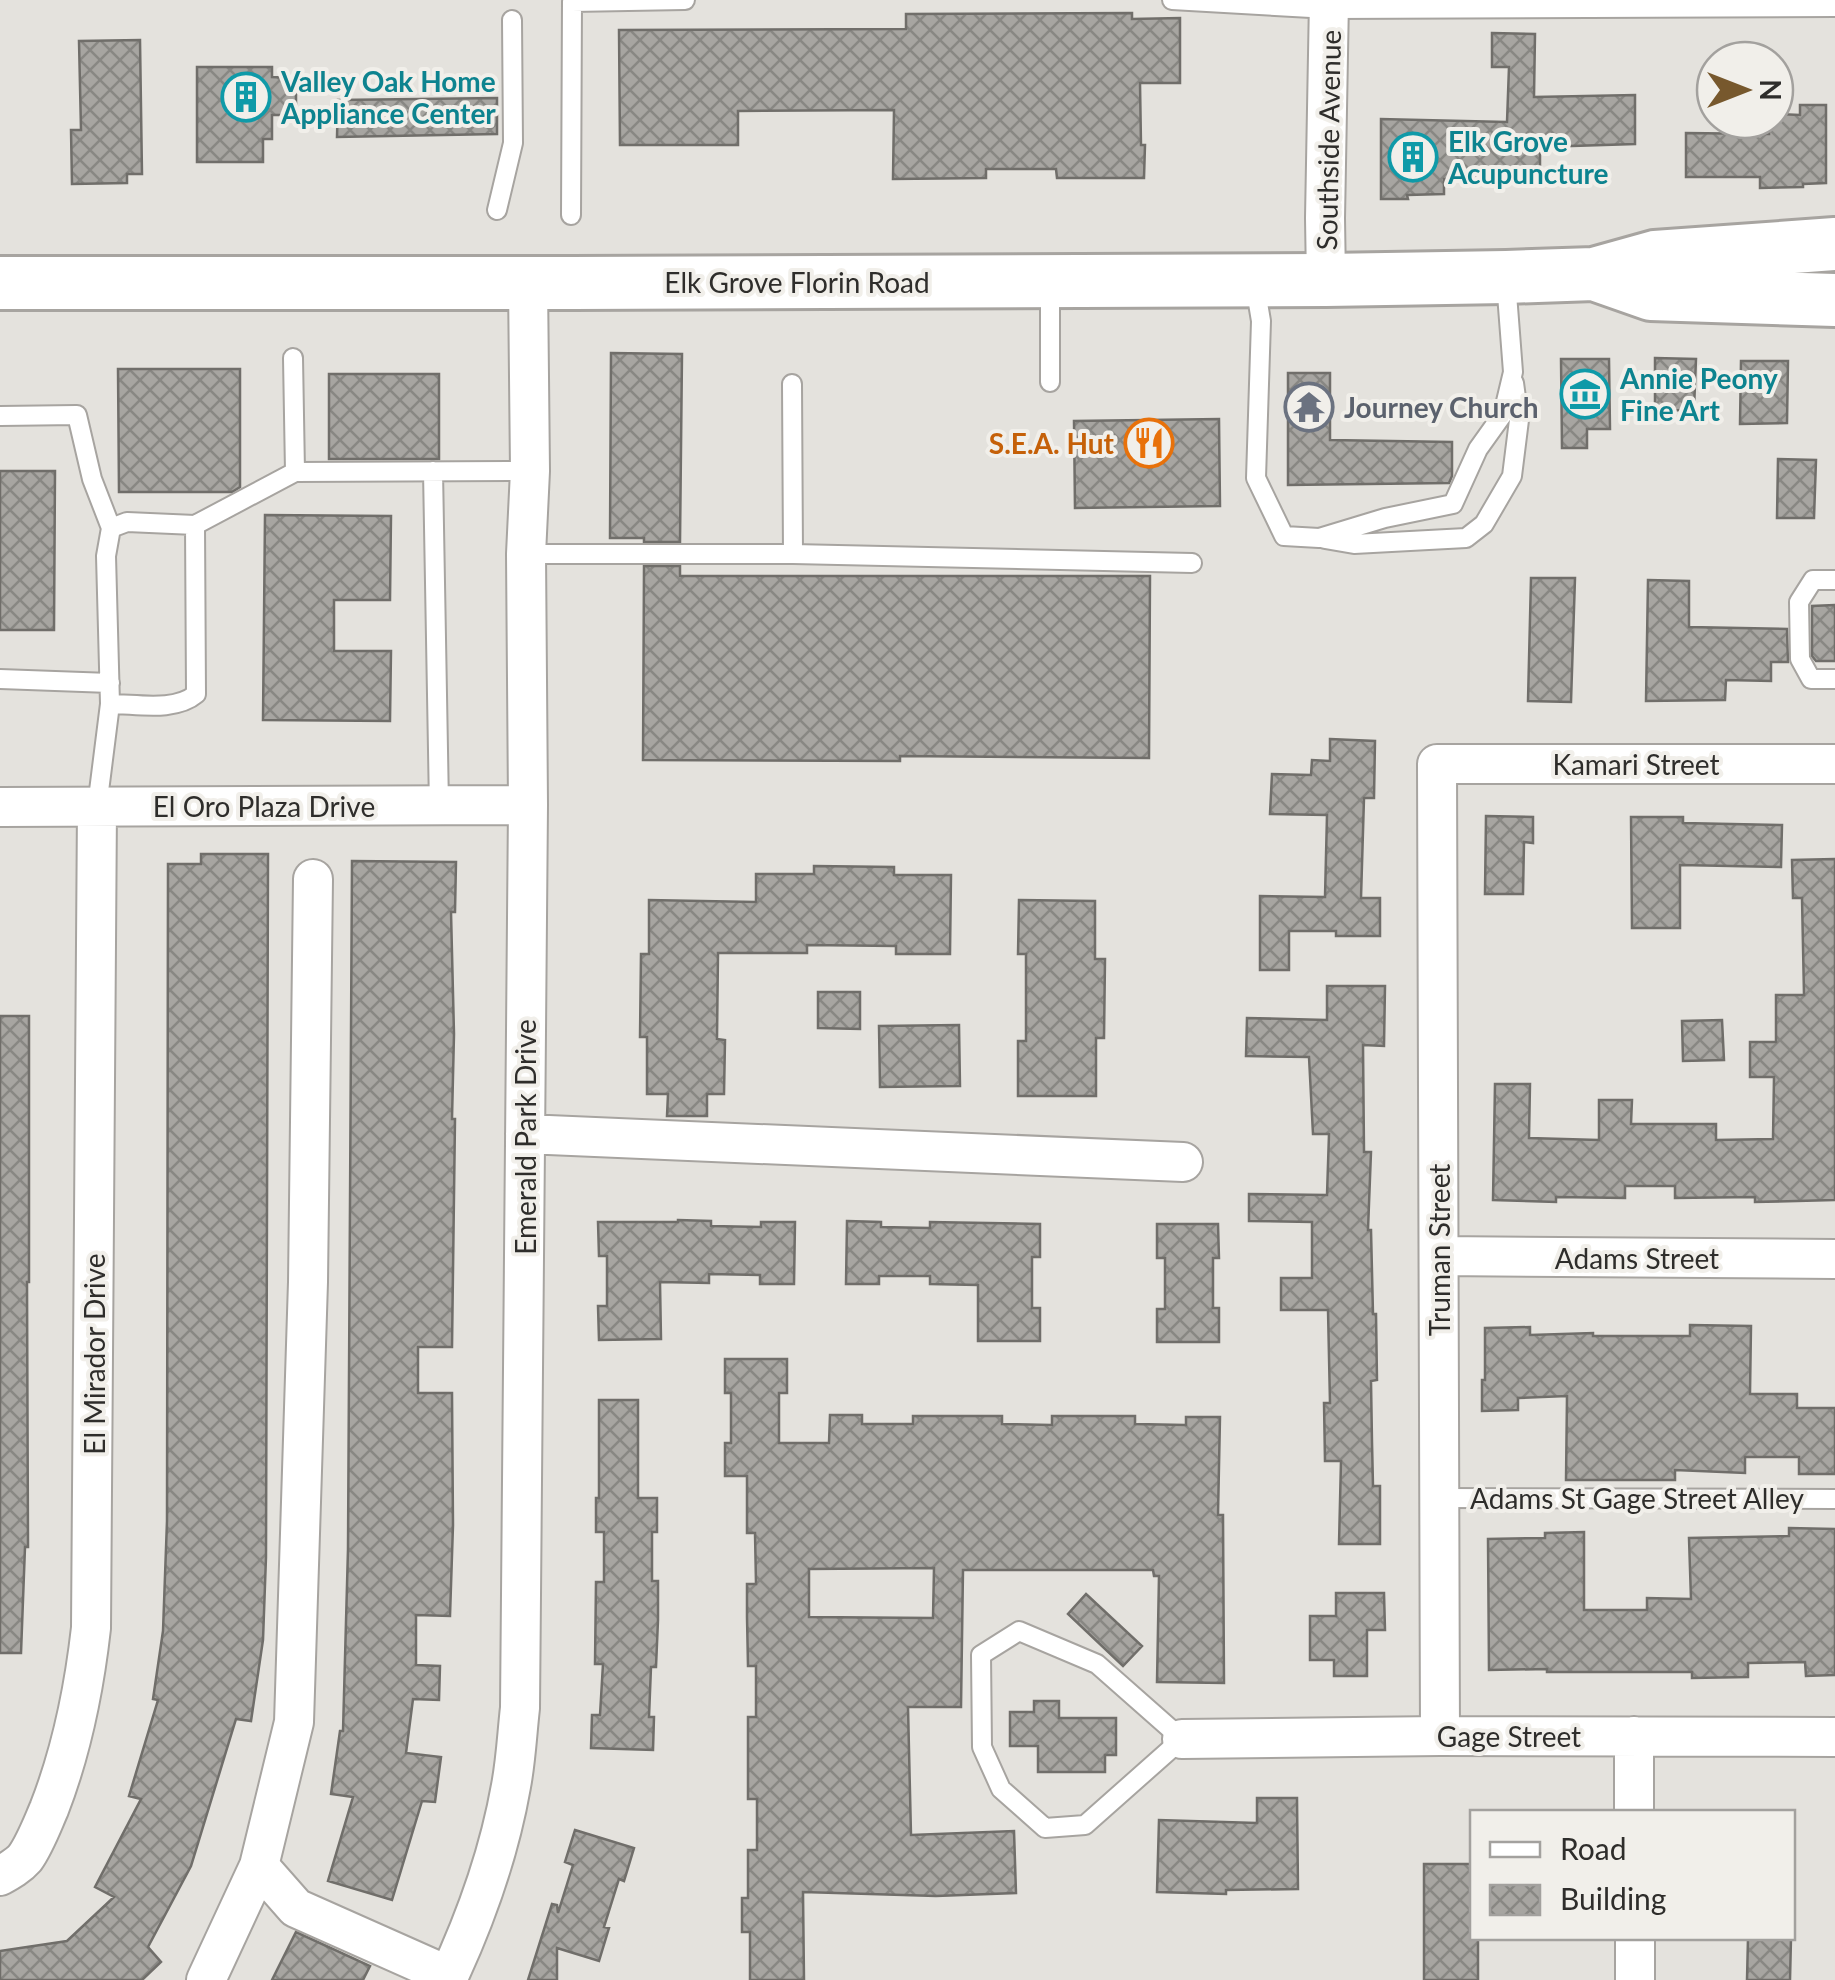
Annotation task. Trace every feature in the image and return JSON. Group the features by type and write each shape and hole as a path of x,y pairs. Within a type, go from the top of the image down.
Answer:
{"main road":[{"name":"Elk Grove Florin Road","path":"0,283 1506,277 1594,274 1655,257 1835,244"},
{"name":"Elk Grove Florin Road","path":"1594,274 1651,294 1835,300"}],"street":[{"name":"Southside Avenue","path":"1326,280 1330,4"},
{"name":"Emerald Park Drive","path":"448,1978 494,1860 512,1784 520,1708 528,805 526,554 530,471 528,283"},
{"name":"Kamari Street","path":"1437,764 1835,764"},
{"name":"Truman Street","path":"1437,764 1440,1736"},
{"name":"El Oro Plaza Drive","path":"0,807 528,805"},
{"name":"El Mirador Drive","path":"0,1876 27,1855 57,1788 80,1709 92,1628 96,807"},
{"path":"206,1980 259,1866 294,1722 308,1282 313,879"},
{"path":"525,1134 1183,1162"},
{"name":"Adams Street","path":"1439,1256 1835,1260"},
{"path":"1634,1736 1634,1810"},
{"name":"Gage Street","path":"1182,1739 1835,1737"},
{"path":"259,1866 296,1908 448,1978"},
{"path":"1634,1940 1635,1980"}],"lane":[{"path":"572,215 572,2 685,0"},
{"path":"1172,0 1835,7"},
{"path":"497,210 514,143 512,20"},
{"path":"1254,280 1261,322 1256,478 1284,536 1354,544 1466,538 1484,524 1512,476 1519,420 1506,277"},
{"path":"1050,280 1050,382"},
{"path":"293,358 295,472"},
{"path":"1319,538 1453,504 1478,449 1503,414 1513,372"},
{"path":"792,384 792,554"},
{"path":"0,416 77,415 92,479 111,528 106,556 110,704 96,807"},
{"path":"433,471 439,806"},
{"path":"111,528 127,522 195,525 295,472 530,471"},
{"path":"110,704 175,705 196,694 195,525"},
{"path":"526,554 792,554 1192,563"},
{"path":"1835,580 1814,580 1799,602 1800,659 1811,679 1835,679"},
{"path":"0,678 110,683"},
{"name":"Adams St Gage Street Alley","path":"1440,1498 1835,1499"},
{"path":"1019,1631 1096,1664 1182,1739 1085,1825 1045,1828 1001,1789 982,1747 981,1655 1019,1631"}],"building":[{"path":"1132,13 1132,19 1180,18 1180,83 1140,83 1144,178 1057,178 1056,169 986,169 986,178 893,179 894,110 738,111 738,145 620,145 619,30 906,29 906,14"},
{"path":"1492,33 1535,34 1534,97 1635,95 1635,144 1540,147 1540,181 1515,181 1515,177 1444,179 1444,194 1381,199 1381,119 1507,122 1509,67 1492,67"},
{"path":"140,40 142,174 127,174 127,183 72,184 71,130 81,130 79,41"},
{"name":"Valley Oak Home Appliance Center","path":"197,67 272,67 272,77 296,78 296,115 272,115 272,139 263,139 263,162 197,162"},
{"path":"497,98 497,134 337,137 338,100"},
{"path":"1800,105 1826,105 1826,183 1760,188 1760,177 1686,177 1686,133 1695,133 1695,140 1795,140 1795,115 1800,115"},
{"path":"611,353 682,354 680,542 610,538"},
{"path":"1655,358 1696,359 1694,409 1655,412"},
{"name":"Annie Peony Fine Art","path":"1561,359 1609,359 1610,429 1587,429 1587,448 1562,448"},
{"path":"1741,361 1788,361 1787,423 1740,424"},
{"path":"118,369 240,369 240,487 232,492 119,492"},
{"name":"Journey Church","path":"1288,373 1330,373 1330,440 1452,442 1449,483 1288,485"},
{"path":"329,374 439,374 439,459 329,459"},
{"path":"1219,419 1220,506 1075,508 1074,421"},
{"path":"1778,459 1816,460 1814,518 1777,518"},
{"path":"0,471 55,471 54,630 0,630"},
{"path":"265,515 391,516 390,600 334,600 334,651 391,651 390,721 263,720"},
{"path":"644,566 680,566 680,576 1150,576 1149,758 643,760"},
{"path":"1531,578 1575,578 1571,702 1528,701"},
{"path":"1648,580 1689,581 1689,627 1787,629 1788,662 1771,662 1771,681 1726,680 1725,700 1646,701"},
{"path":"1835,605 1835,661 1816,661 1812,656 1812,606"},
{"path":"1330,739 1375,741 1374,798 1364,798 1361,898 1380,898 1380,936 1289,931 1289,970 1260,970 1260,896 1325,897 1327,815 1270,814 1272,774 1311,775 1312,760 1330,761"},
{"path":"1486,816 1533,817 1533,843 1524,842 1523,894 1485,894"},
{"path":"1631,817 1683,817 1683,823 1782,825 1781,867 1680,865 1680,928 1632,928"},
{"path":"201,854 268,854 266,1557 263,1640 251,1721 236,1719 191,1866 148,1947 161,1962 142,1980 0,1980 0,1951 67,1941 114,1897 95,1887 141,1799 129,1796 158,1700 153,1699 163,1631 167,1521 168,864 201,864"},
{"path":"1835,859 1835,1200 1675,1198 1675,1186 1625,1186 1625,1198 1493,1200 1495,1084 1530,1084 1529,1138 1599,1140 1599,1100 1632,1100 1631,1124 1716,1124 1716,1140 1773,1139 1774,1077 1750,1077 1750,1042 1776,1042 1776,995 1804,995 1802,898 1793,898 1792,860"},
{"path":"352,861 456,862 455,912 451,912 455,1119 452,1347 418,1347 418,1393 452,1393 450,1616 416,1615 416,1665 440,1666 439,1700 413,1699 406,1753 441,1757 435,1802 422,1801 392,1900 328,1881 353,1797 331,1794 343,1731 348,1549"},
{"path":"814,866 894,867 894,875 951,875 950,954 896,954 896,946 807,945 807,953 718,953 717,1039 725,1040 724,1094 707,1094 707,1116 667,1116 668,1094 647,1094 647,1037 640,1037 641,954 649,954 649,900 756,902 756,874 814,874"},
{"path":"1019,900 1095,901 1095,959 1105,959 1104,1038 1096,1038 1096,1096 1018,1096 1018,1041 1026,1041 1026,954 1018,954"},
{"path":"1327,986 1385,986 1384,1046 1363,1045 1364,1152 1371,1152 1368,1230 1376,1314 1377,1380 1371,1381 1373,1486 1380,1486 1380,1544 1339,1544 1341,1461 1325,1461 1324,1403 1330,1403 1328,1310 1281,1310 1281,1278 1312,1278 1312,1222 1249,1221 1249,1194 1327,1195 1329,1134 1313,1134 1309,1057 1246,1056 1247,1018 1327,1020"},
{"path":"818,992 860,992 860,1029 818,1028"},
{"path":"0,1016 29,1016 28,1547 21,1653 0,1653"},
{"path":"1722,1020 1724,1060 1683,1061 1682,1021"},
{"path":"959,1025 960,1086 880,1087 879,1026"},
{"path":"711,1221 711,1226 761,1227 761,1222 795,1222 794,1284 760,1284 760,1275 709,1274 709,1283 660,1282 661,1339 599,1340 598,1306 607,1306 607,1256 599,1256 598,1222"},
{"path":"847,1221 881,1222 881,1227 930,1228 930,1222 1040,1224 1040,1257 1032,1257 1032,1308 1040,1308 1040,1341 978,1341 978,1285 930,1284 930,1276 879,1276 879,1284 846,1284"},
{"path":"1157,1224 1218,1224 1219,1258 1213,1258 1213,1308 1219,1308 1219,1342 1157,1342 1157,1309 1165,1309 1165,1258 1157,1258"},
{"path":"1690,1325 1751,1326 1750,1394 1797,1394 1797,1408 1835,1408 1835,1474 1799,1474 1799,1457 1745,1457 1745,1473 1675,1470 1675,1480 1566,1480 1567,1396 1518,1398 1518,1410 1482,1411 1485,1328 1530,1327 1530,1335 1690,1336"},
{"path":"725,1359 787,1359 787,1393 779,1393 779,1443 829,1443 830,1415 862,1415 862,1424 913,1424 913,1416 1002,1416 1002,1424 1052,1425 1052,1416 1135,1416 1135,1424 1186,1425 1186,1417 1220,1417 1218,1515 1223,1515 1224,1683 1157,1682 1159,1576 1154,1576 1153,1570 963,1570 961,1707 908,1707 911,1835 1014,1831 1016,1893 936,1896 803,1892 804,1980 750,1980 750,1932 742,1932 742,1898 748,1898 748,1850 757,1850 757,1799 748,1799 748,1717 756,1717 756,1666 748,1666 747,1584 756,1584 755,1533 747,1533 747,1476 725,1476 725,1443 731,1443 731,1393 725,1393","holes":["934,1568 933,1618 809,1617 809,1569"]},
{"path":"599,1400 638,1400 638,1498 657,1498 652,1581 658,1581 658,1620 649,1717 654,1717 653,1750 591,1748 592,1715 600,1715 603,1664 595,1664 596,1582 604,1582 604,1532 596,1532"},
{"path":"1789,1528 1835,1529 1835,1675 1806,1676 1805,1662 1748,1663 1748,1677 1692,1678 1692,1672 1489,1670 1488,1539 1545,1538 1545,1533 1584,1532 1584,1610 1647,1610 1647,1598 1691,1599 1689,1538 1789,1536"},
{"path":"1336,1593 1384,1593 1385,1630 1367,1630 1367,1676 1334,1676 1334,1660 1310,1660 1310,1616 1336,1616"},
{"path":"1086,1594 1142,1646 1123,1666 1068,1614"},
{"path":"1034,1701 1059,1701 1059,1718 1116,1718 1116,1755 1105,1755 1105,1772 1038,1772 1038,1746 1010,1746 1010,1712 1034,1712"},
{"path":"1257,1798 1297,1798 1298,1889 1226,1890 1226,1894 1157,1892 1159,1820 1257,1823"},
{"path":"575,1830 634,1848 624,1881 619,1879 604,1927 609,1928 599,1961 557,1948 557,1980 528,1980 552,1904 557,1905 558,1913 573,1865 565,1862"},
{"path":"1424,1864 1470,1864 1470,1940 1478,1940 1478,1980 1424,1980"},
{"path":"296,1932 370,1966 363,1980 272,1980"},
{"path":"1748,1940 1791,1940 1790,1980 1747,1980"}],"place":[{"name":"Valley Oak Home Appliance Center","path":"246,97"},
{"name":"Elk Grove Acupuncture","path":"1413,157"},
{"name":"Annie Peony Fine Art","path":"1585,394"},
{"name":"Journey Church","path":"1309,407"},
{"name":"S.E.A. Hut","path":"1149,443"}]}
